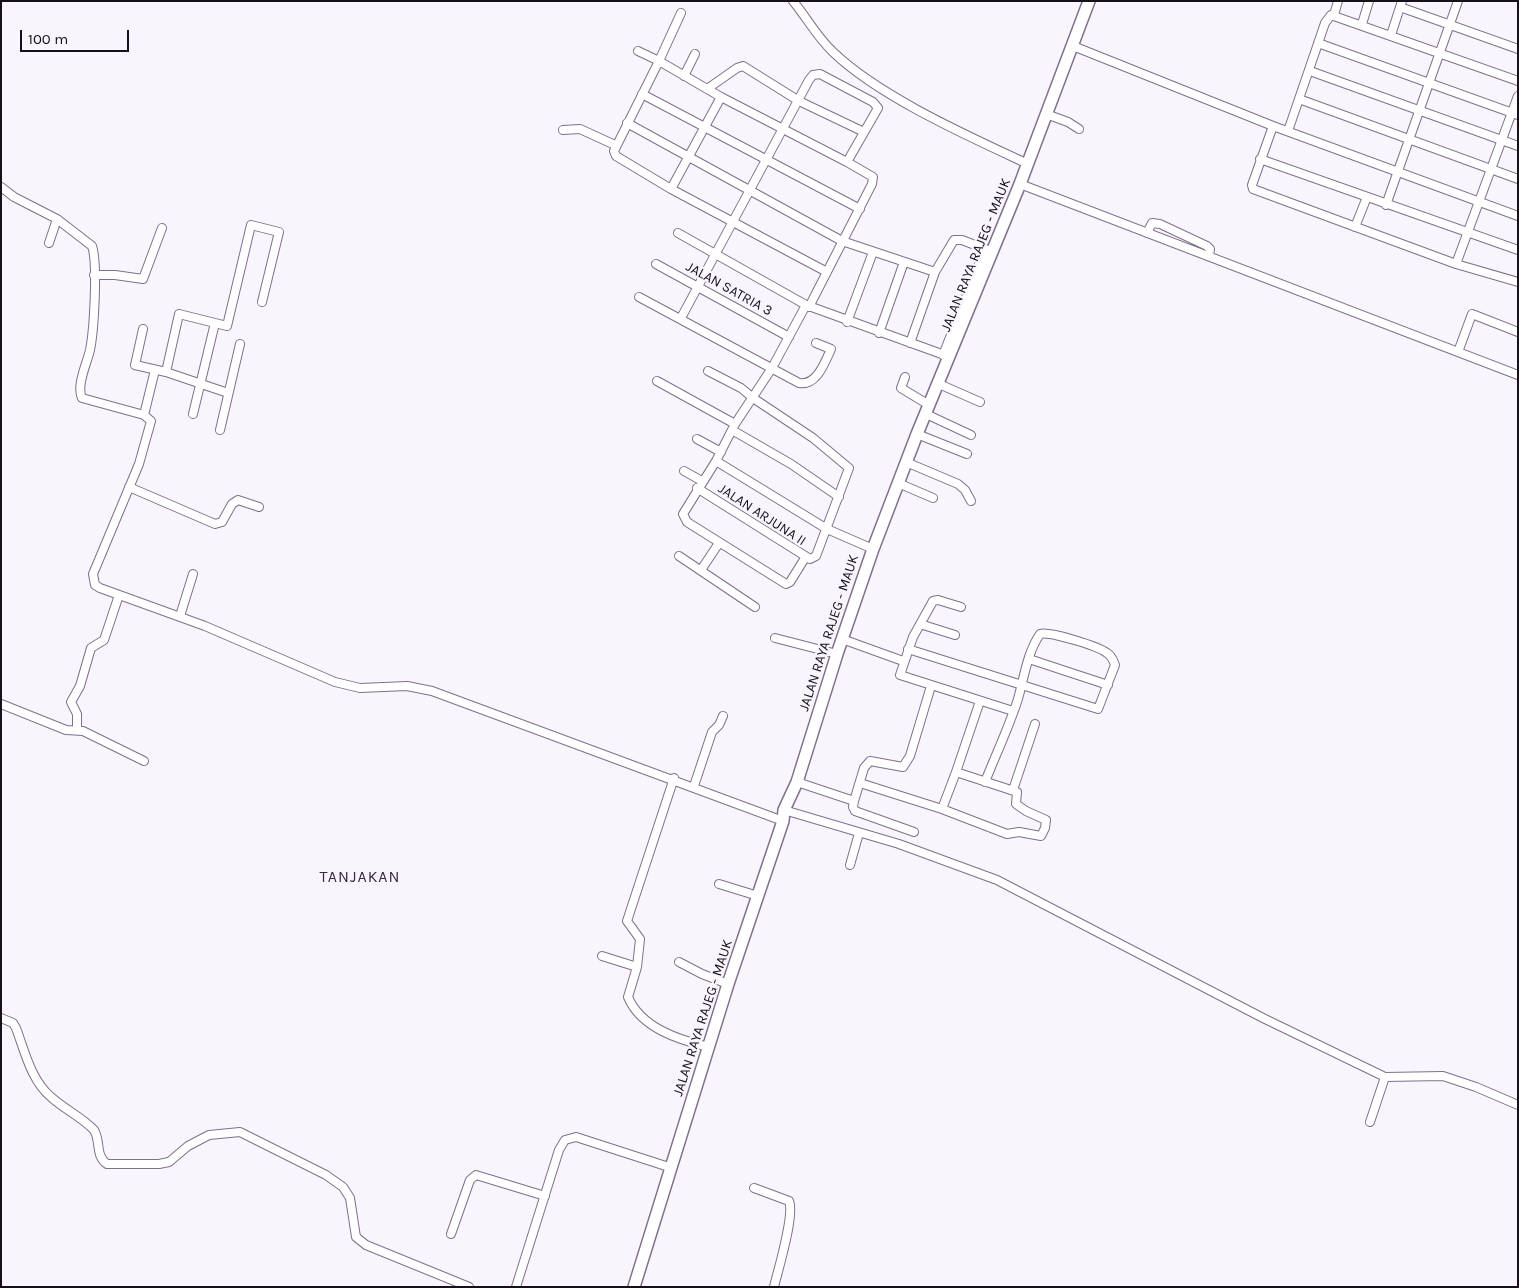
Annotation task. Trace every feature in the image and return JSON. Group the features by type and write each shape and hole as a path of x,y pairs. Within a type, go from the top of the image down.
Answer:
{"main road":[{"name":"JALAN RAYA RAJEG - MAUK","path":"634,1287 728,984 796,782 836,654 873,549 917,434 939,384 946,356 989,250 1028,164 1089,1"}],"street":[{"path":"793,1 822,41 849,66 917,108 1028,164"},
{"path":"1334,15 1338,1"},
{"path":"1362,24 1369,1"},
{"path":"1386,205 1411,139 1458,1"},
{"path":"1391,35 1401,4 1518,49"},
{"path":"681,13 659,61 615,145 614,151 616,156 671,189 827,272"},
{"path":"1288,131 1327,18 1334,15 1518,82"},
{"path":"1318,43 1515,114"},
{"path":"1073,46 1273,126 1518,216"},
{"path":"638,51 873,177 872,184 860,209 827,272 772,368 734,427 716,461 685,508 684,517 687,522 786,584 790,582 804,558"},
{"path":"684,76 695,54"},
{"path":"707,89 737,68 743,66 799,101 864,132"},
{"path":"1310,71 1518,146"},
{"path":"681,318 716,255 732,221 814,75 826,76 877,105 878,111 847,162"},
{"path":"642,94 860,209"},
{"path":"1456,264 1502,140 1515,114 1518,96"},
{"path":"671,189 721,97"},
{"path":"1300,99 1518,178"},
{"path":"1046,114 1068,122 1079,129"},
{"path":"626,123 842,241 935,272"},
{"path":"1273,126 1260,159 1252,185 1253,189 1456,264 1518,282"},
{"path":"563,130 580,129 615,145"},
{"path":"1260,159 1467,234 1518,250"},
{"path":"1020,184 1518,375"},
{"path":"1,187 14,197 57,219 92,246 94,275 90,348 80,396 86,401 144,416 151,424 139,464 93,574 96,585 100,588 180,616 335,682 360,688 408,686 432,691 588,750 694,786 784,815 899,844 998,880 1263,1018 1385,1076 1443,1076 1476,1086 1518,1105"},
{"path":"1356,227 1367,197"},
{"path":"49,243 57,219"},
{"path":"1147,234 1152,223 1160,224 1207,246 1210,250 1209,256"},
{"path":"166,372 179,314 227,326 251,225 278,232 262,302"},
{"path":"94,275 115,275 143,279 162,228"},
{"path":"678,233 807,306 847,322 946,356"},
{"path":"910,343 935,272 951,242 962,240 989,250"},
{"path":"847,322 873,252"},
{"path":"879,333 904,262"},
{"name":"JALAN SATRIA 3","path":"656,264 789,337"},
{"path":"639,297 799,383 812,382 831,349 816,343"},
{"path":"1458,352 1472,314 1518,332"},
{"path":"193,414 215,323"},
{"path":"143,329 135,365 166,372 228,393"},
{"path":"220,430 240,344"},
{"path":"144,416 155,370"},
{"path":"708,370 741,388 813,438 848,466 848,473 827,530"},
{"path":"905,377 900,388 928,410 971,435"},
{"path":"657,381 734,427 839,497"},
{"path":"939,384 980,402"},
{"path":"917,434 967,454"},
{"path":"697,439 721,452"},
{"path":"716,461 827,530 873,549"},
{"path":"906,462 958,484 965,490 972,501"},
{"name":"JALAN ARJUNA II","path":"684,471 699,485 804,558 813,559 827,530"},
{"path":"898,483 933,498"},
{"path":"130,487 215,524 222,522 232,504 238,500 259,507"},
{"path":"701,570 719,543"},
{"path":"679,556 755,606"},
{"path":"180,616 193,574"},
{"path":"77,729 77,714 71,702 80,686 91,648 104,640 119,595"},
{"path":"961,607 935,599 908,649 900,675 1014,711"},
{"path":"920,624 955,635"},
{"path":"908,649 1022,684 1098,709 1115,666 1111,656 1099,648 1044,633 1037,639 1028,659 1022,684 1014,711 985,782"},
{"path":"775,638 836,654"},
{"path":"842,639 904,661"},
{"path":"1028,659 1108,684"},
{"path":"914,832 855,811 853,807 864,768 870,761 878,761 900,767 906,765 931,686"},
{"path":"942,809 980,701"},
{"path":"1,704 66,730 77,729 144,761"},
{"path":"694,786 712,732 719,725 723,716"},
{"path":"1013,790 1035,724"},
{"path":"860,783 942,809 1007,834 1019,832 1041,836 1047,821 1016,804 1018,794 1013,790 956,772"},
{"path":"674,778 627,921 640,939 637,967 628,997 636,1012 670,1036 709,1047"},
{"path":"796,782 854,801"},
{"path":"850,865 859,833"},
{"path":"719,884 758,896"},
{"path":"602,956 637,967"},
{"path":"679,962 702,974 728,984"},
{"path":"1,1018 13,1023 16,1028 32,1071 41,1088 94,1130 101,1157 107,1164 159,1164 169,1162 188,1146 210,1135 240,1132 326,1175 343,1187 350,1198 356,1237 366,1245 469,1287"},
{"path":"1370,1122 1385,1076"},
{"path":"516,1287 559,1150 569,1138 576,1137 672,1168"},
{"path":"451,1234 470,1180 476,1175 544,1196"},
{"path":"754,1188 787,1200 791,1204 789,1222 774,1287"}],"district":[{"name":"TANJAKAN","path":"360,877"}]}
